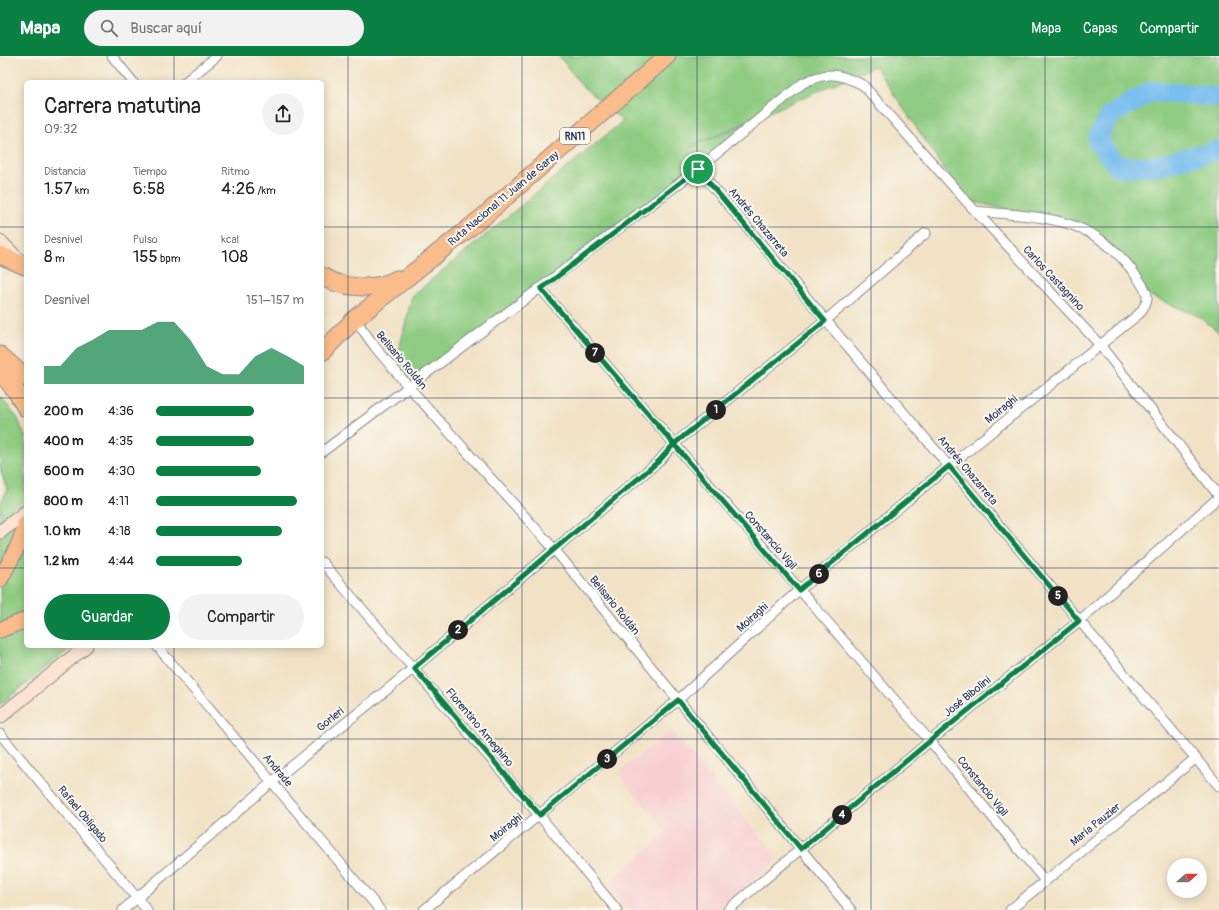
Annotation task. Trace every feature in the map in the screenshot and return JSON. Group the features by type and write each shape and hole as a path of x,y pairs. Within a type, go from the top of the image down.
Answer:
{"highway":[{"name":"Ruta Nacional 11 Juan de Garay","path":"324,350 355,319 483,217 667,56"},
{"path":"0,255 24,267"},
{"path":"324,277 329,280 350,285 371,287 388,284 425,262"},
{"name":"Ruta Nacional 11 Juan de Garay","path":"324,336 372,305"},
{"path":"0,354 24,376"},
{"path":"0,371 24,405"}],"main road":[{"path":"0,241 24,266"},
{"path":"0,532 24,514"},
{"path":"0,580 17,548 24,530"},
{"path":"0,630 24,621"},
{"path":"0,717 84,648"}],"street":[{"path":"112,56 131,80"},
{"path":"187,80 217,56"},
{"name":"Carlos Castagnino","path":"698,169 803,83 818,76 832,74 846,77 863,84 975,211 1100,345 1219,496"},
{"path":"324,450 408,386 541,289 698,169"},
{"name":"Andrés Chazarreta","path":"698,169 1219,786"},
{"name":"Moiraghi","path":"424,910 678,700 799,590 949,466 1139,314 1147,304 1148,295 1126,260 1092,233 1072,224 1055,219 975,211"},
{"name":"Gorleri","path":"123,910 272,782 414,668 659,461 674,444 825,321 926,233"},
{"name":"Constancio Vigil","path":"541,289 930,741 1045,881"},
{"name":"Belisario Roldán","path":"355,319 375,347 408,386 554,549 851,910"},
{"name":"José Bibolini","path":"728,910 930,741 1079,621 1219,496"},
{"name":"Florentino Ameghino","path":"324,564 540,815 617,910"},
{"name":"Andrade","path":"159,648 380,910"},
{"name":"Rafael Obligado","path":"0,734 147,910"},
{"name":"María Pauzier","path":"1010,910 1196,758"}],"shaded area":[{"path":"671,730 776,855 774,863 718,910 630,910 608,884 667,833 618,773"}],"green space":[{"path":"559,56 1219,56 1219,332 1198,316 1148,295 1126,260 1072,224 965,200 875,66 690,147 760,119 408,386 399,350 412,296 623,121 583,87"},
{"path":"0,396 18,419 24,434 24,507 10,525 0,532 0,505 7,489 0,469"},
{"path":"24,515 24,648 71,648 0,705 0,535"}],"waterway":[{"path":"1219,97 1152,91 1109,116 1097,140 1118,167 1154,166 1219,150"}],"route":[{"path":"698,169 541,289 640,406 674,444 799,590 949,466 1079,621 930,741 801,849 678,700 540,815 414,668 659,461 674,444 825,321 698,169"}]}
